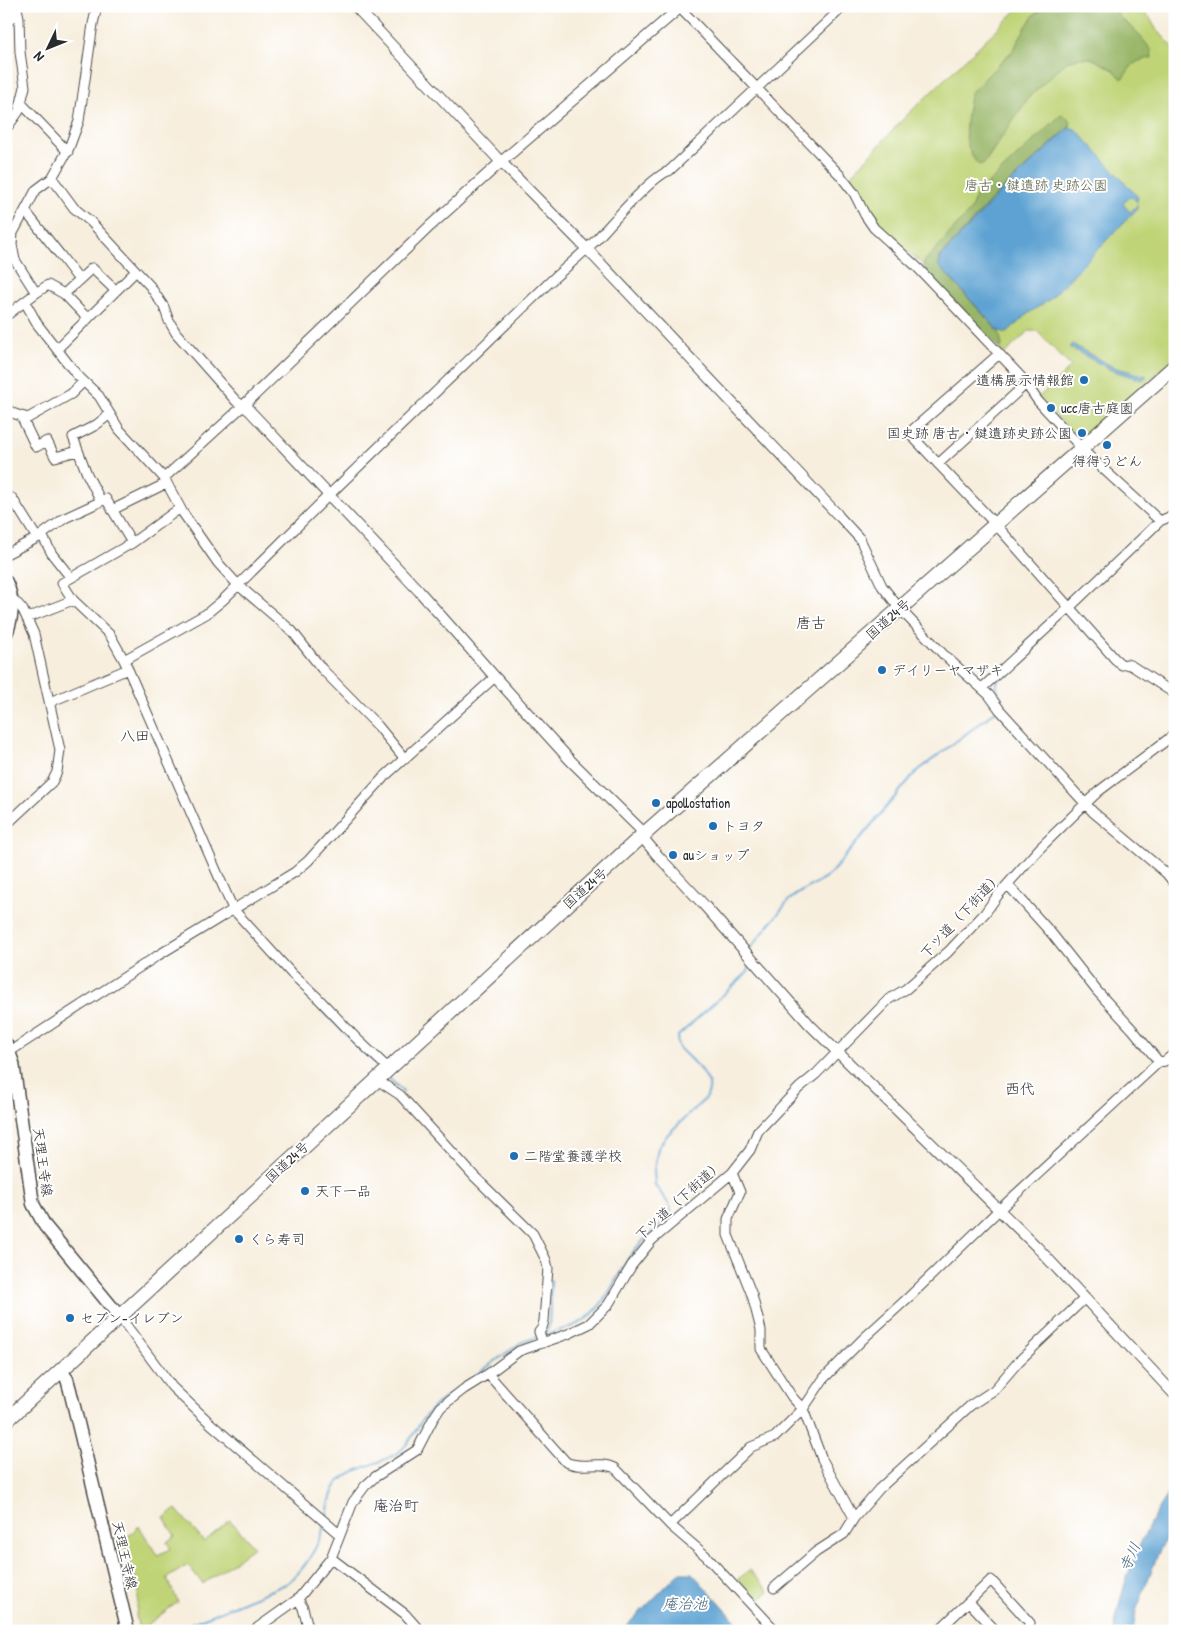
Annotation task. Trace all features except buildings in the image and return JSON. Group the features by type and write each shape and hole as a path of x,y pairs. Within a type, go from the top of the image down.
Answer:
{"highway":[{"name":"国道24号","path":"6,1421 644,835 1175,366"}],"main road":[{"path":"6,582 12,600 12,614 6,634"},
{"name":"天理王寺線","path":"8,1052 13,1063 33,1204 45,1226 120,1317"},
{"name":"天理王寺線","path":"61,1371 67,1379 70,1390 128,1631"}],"street":[{"path":"36,293 13,254 13,233 26,212 36,190 52,178 68,152 79,121 97,6"},
{"path":"355,6 860,539 882,586 900,609 944,656 977,686 982,688 1085,804 1166,873 1175,884"},
{"path":"50,702 126,664 215,608 329,495 555,277 587,249 641,193 663,173 669,171 844,6"},
{"path":"6,25 17,7"},
{"path":"6,129 19,111 25,87 17,7"},
{"path":"112,510 166,481 423,233 501,162 680,7 756,89 839,174 854,193 874,228 906,255 999,354 1026,384 1038,401 1082,449 1160,521"},
{"path":"21,103 68,152"},
{"path":"52,178 66,199 91,222 157,295 176,334 236,401 249,410 444,619 570,760 634,822 644,835 647,843 659,857 810,1025 1038,1247 1084,1299 1175,1395"},
{"path":"26,212 79,280"},
{"path":"64,294 92,268 116,291"},
{"path":"57,349 136,271"},
{"path":"6,316 48,285 64,294 88,318"},
{"path":"25,302 38,325 83,382 99,396 124,435 166,481 180,508 218,563 238,585 292,631 322,669 378,726 405,758"},
{"path":"999,354 909,432 1122,665 1132,666 1175,694"},
{"path":"6,409 28,418 62,399 78,388 83,382"},
{"path":"938,464 1026,384"},
{"path":"101,501 87,474 73,437 96,425 110,414"},
{"path":"21,416 36,447 47,441 55,457 78,451"},
{"path":"6,501 12,498 71,578"},
{"path":"6,554 39,536 65,518 106,499 132,542"},
{"path":"180,508 132,542 62,583 73,600 110,635 126,664 233,909 292,974 388,1069"},
{"path":"982,688 1071,610 1160,521 1175,512"},
{"path":"6,825 52,782 57,772 60,750 34,634 18,604 12,600"},
{"path":"27,618 73,600"},
{"path":"8,1052 302,867 374,788 495,677"},
{"name":"下ツ道（下街道）","path":"253,1631 298,1599 331,1558 353,1502 365,1486 375,1477 417,1450 441,1408 464,1389 520,1351 568,1334 589,1324 608,1305 632,1265 652,1240 732,1173 750,1150 758,1131 889,999 906,990 948,952 985,913 1039,849 1099,790 1175,734"},
{"path":"1008,885 1052,934 1097,991 1159,1062"},
{"path":"670,1525 751,1446 775,1437 802,1409 824,1378 865,1337 1159,1062 1165,1061 1175,1053"},
{"path":"377,1080 400,1096 474,1176 533,1234 546,1260 548,1276 544,1321 539,1332 543,1343"},
{"path":"732,1173 740,1192 728,1219 728,1235 752,1295 761,1330 761,1349 802,1409 822,1459 854,1518"},
{"path":"774,1588 816,1552 844,1534 854,1518 879,1488 972,1405 994,1390 1019,1362 1084,1299"},
{"path":"120,1317 172,1387 211,1424 339,1534"},
{"path":"488,1374 566,1462 578,1466 601,1464 615,1468 670,1525 705,1556 776,1631"},
{"path":"331,1558 405,1614 420,1631"},
{"path":"943,1629 991,1580 1030,1623 1026,1631"},
{"path":"298,1599 303,1608 309,1631"},
{"path":"968,1602 996,1631"}],"green space":[{"name":"唐古・鍵遺跡 史跡公園","path":"1021,6 1139,6 1150,18 1156,29 1175,49 1175,358 1081,441 1038,398 1071,367 1037,331 1029,331 1004,354 919,261 876,226 847,179 901,121"},
{"path":"1046,6 1114,6 1120,18 1135,30 1151,50 1152,58 1137,62 1122,79 1114,70 1091,58 1078,58 1066,62 1029,97 983,165 978,164 969,148 966,132 971,92 1014,49 1034,15"},
{"path":"1061,115 1067,117 1071,123 1069,127 994,197 940,257 939,266 999,332 1002,346 1000,349 924,270 924,262 970,211 977,194"},
{"path":"176,1509 204,1542 230,1520 254,1547 203,1584 188,1565 167,1578 178,1602 139,1631 136,1615 139,1590 121,1543 139,1526 157,1555 171,1549 167,1542 175,1536 164,1518"},
{"path":"750,1570 769,1591 759,1600 738,1579"}],"water":[{"path":"1070,127 1077,130 1138,197 1137,202 1131,196 1123,204 1130,212 1137,205 1137,209 1049,300 1029,313 1006,333 999,331 939,266 941,257 1000,192"},
{"path":"1072,344 1113,367 1147,376 1142,380 1111,370 1069,347"},
{"path":"1175,1484 1175,1520 1158,1554 1136,1611 1133,1631 1114,1631 1120,1601 1134,1558 1154,1517"},
{"name":"庵治池","path":"679,1573 692,1573 745,1631 621,1631"}],"waterway":[{"path":"999,678 997,687 1003,703 1000,707"},
{"path":"749,950 789,900 831,873 915,773 997,710"},
{"path":"544,1335 577,1324 595,1311 631,1255 661,1224 671,1209 655,1185 654,1171 658,1148 668,1134 705,1099 709,1089 708,1081 697,1065 679,1048 678,1036 748,972 750,964"},
{"path":"317,1005 380,1069"},
{"path":"389,1078 403,1092"},
{"path":"544,1334 549,1327 551,1280"},
{"path":"326,1519 334,1489 339,1482 355,1471 384,1460 400,1451 410,1441 422,1420 438,1403 520,1343 537,1337"},
{"path":"178,1631 185,1626 286,1584 310,1558 324,1526"}],"place":[{"name":"遺構展示情報館","path":"1084,380"},
{"name":"ucc唐古庭園","path":"1051,408"},
{"name":"国史跡 唐古・鍵遺跡史跡公園","path":"1082,433"},
{"name":"得得うどん","path":"1107,445"},
{"name":"デイリーヤマザキ","path":"882,670"},
{"name":"apollostation","path":"656,803"},
{"name":"トヨタ","path":"713,826"},
{"name":"auショップ","path":"673,855"},
{"name":"二階堂養護学校","path":"514,1156"},
{"name":"天下一品","path":"305,1191"},
{"name":"くら寿司","path":"239,1239"},
{"name":"セブン-イレブン","path":"70,1318"}],"district":[{"name":"唐古","path":"811,623"},
{"name":"八田","path":"135,736"},
{"name":"西代","path":"1020,1089"},
{"name":"庵治町","path":"396,1506"}],"water label":[{"name":"寺川","path":"1130,1557"}]}
